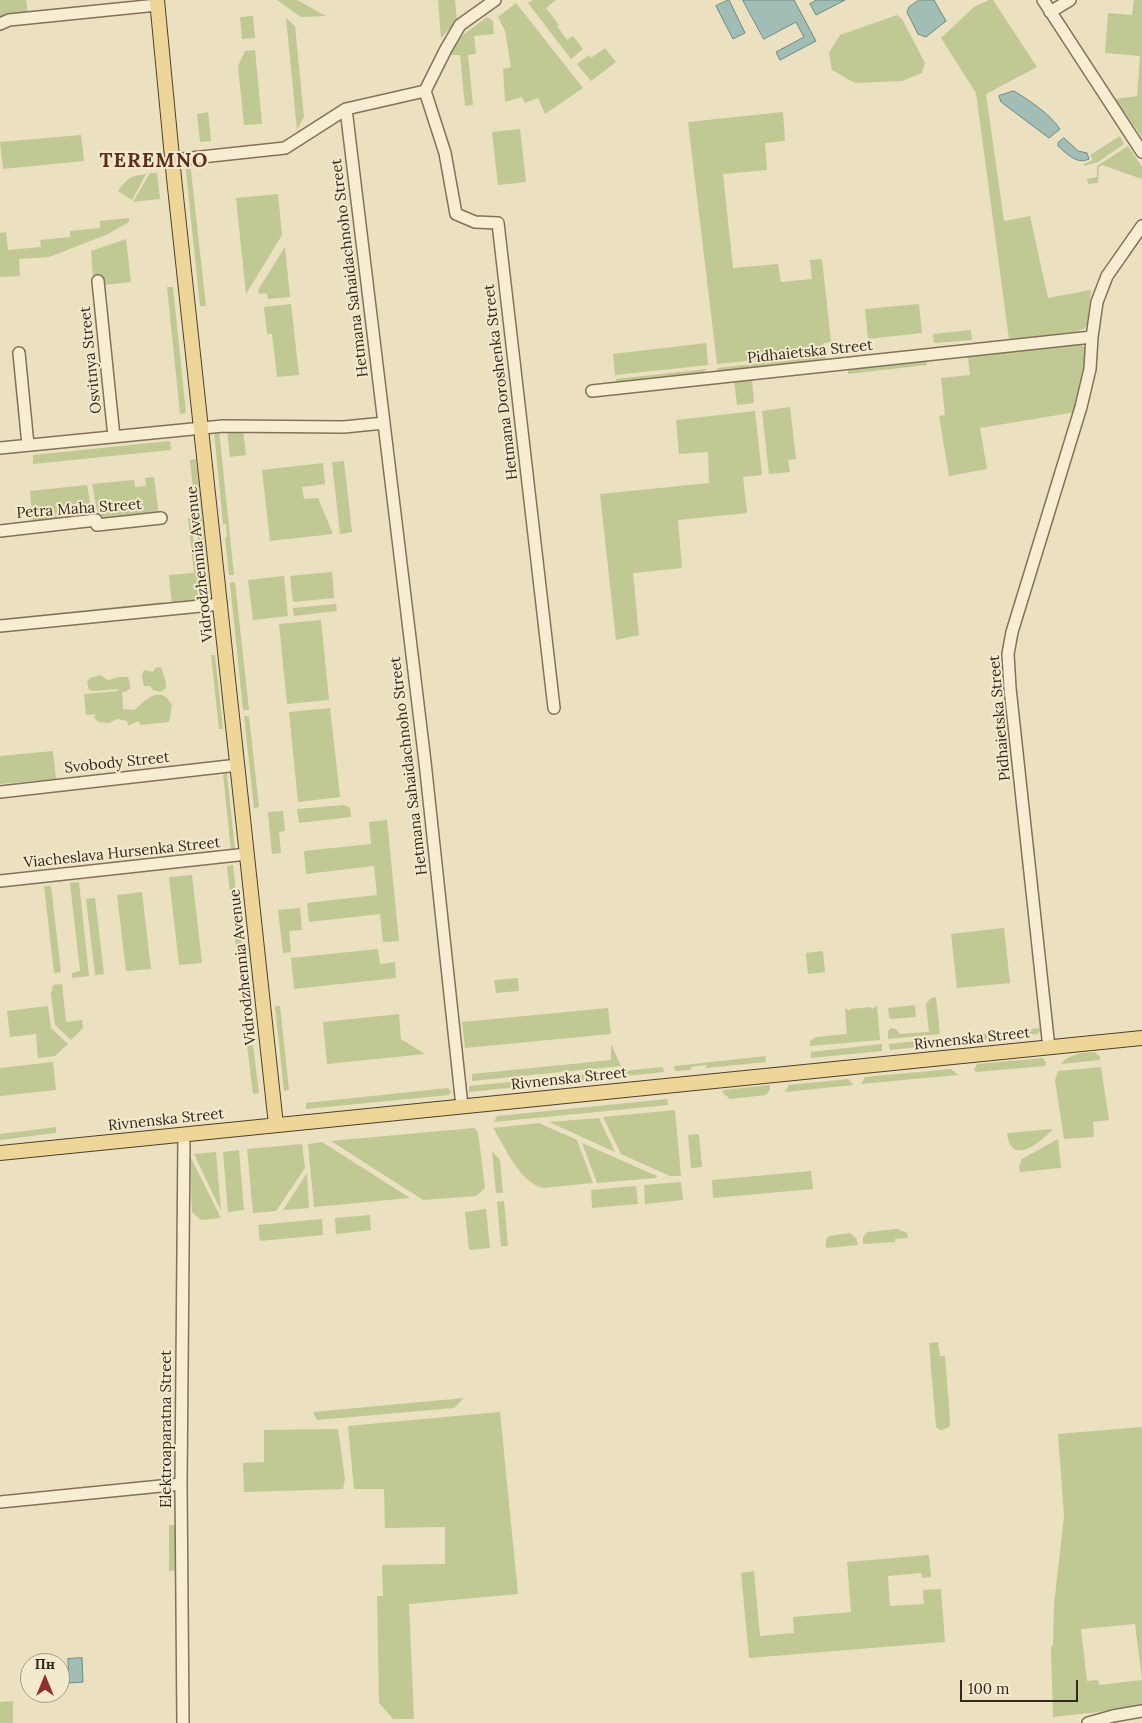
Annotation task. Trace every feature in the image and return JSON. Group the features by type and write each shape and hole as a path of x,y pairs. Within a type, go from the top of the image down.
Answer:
{"main road":[{"name":"Vidrodzhennia Avenue","path":"157,2 276,1125"},
{"name":"Rivnenska Street","path":"0,1153 1142,1038"}],"street":[{"path":"173,160 285,148 346,109 425,91 460,25 495,0"},
{"path":"1043,0 1142,152"},
{"path":"1050,12 1070,0"},
{"path":"0,24 10,20 157,2"},
{"name":"Hetmana Doroshenka Street","path":"425,91 445,154 456,214 475,222 498,223 554,708"},
{"name":"Hetmana Sahaidachnoho Street","path":"346,109 429,800 462,1106"},
{"name":"Pidhaietska Street","path":"1049,1048 1010,688 1008,654 1018,614 1082,407 1090,369 1097,302 1107,276 1142,226"},
{"name":"Osvitnya Street","path":"98,280 114,437"},
{"name":"Pidhaietska Street","path":"592,391 1092,337"},
{"path":"19,353 28,445"},
{"path":"0,448 223,426 344,427 384,423"},
{"name":"Petra Maha Street","path":"0,531 96,520 97,525 160,518"},
{"path":"0,626 221,604"},
{"name":"Svobody Street","path":"0,792 238,765"},
{"name":"Viacheslava Hursenka Street","path":"0,881 247,854"},
{"name":"Elektroaparatna Street","path":"183,1723 181,1484 184,1134"},
{"path":"0,1502 181,1484"},
{"path":"1088,1723 1142,1711"}],"green space":[{"path":"0,0 26,0 28,14 0,17"},
{"path":"277,0 297,0 326,16 301,17"},
{"path":"438,0 455,0 457,21 441,38"},
{"path":"533,0 556,0 546,8 559,25 557,26 567,40 573,36 583,49 571,59 528,3"},
{"path":"993,0 1037,67 986,94 1004,221 1030,216 1048,298 1091,290 1087,325 1084,329 1074,332 1009,339 976,93 941,38 974,7"},
{"path":"1134,0 1142,0 1142,137 1115,99 1137,96 1140,56 1105,53 1108,13 1132,15"},
{"path":"516,3 583,88 545,114 538,98 525,103 522,97 505,102 503,69 511,67 505,31 498,17"},
{"path":"897,15 902,19 925,63 922,73 902,81 855,83 832,70 829,53 840,35"},
{"path":"253,16 255,38 242,39 240,17"},
{"path":"487,17 493,21 494,34 474,36 476,54 468,55 473,105 465,106 460,55 447,55 463,35"},
{"path":"286,18 295,26 304,117 297,130"},
{"path":"605,48 616,62 591,81 577,64 589,55 591,58"},
{"path":"255,50 262,124 244,125 238,66 245,51"},
{"path":"208,112 211,141 200,142 197,114"},
{"path":"783,112 785,141 765,143 767,170 723,174 733,268 778,264 781,282 812,279 810,260 822,259 831,342 823,343 825,353 717,364 688,122"},
{"path":"520,129 526,182 498,185 492,132"},
{"path":"81,135 84,161 3,169 0,142"},
{"path":"1120,136 1124,144 1098,162 1084,166 1084,164 1093,160 1090,155"},
{"path":"1128,146 1142,167 1142,179 1102,165 1099,167 1098,183 1088,184 1087,179 1097,177 1097,166"},
{"path":"185,162 190,162 206,306 200,306"},
{"path":"150,173 157,173 160,199 133,202"},
{"path":"146,174 132,200 118,191 130,178"},
{"path":"278,194 282,235 246,294 236,198"},
{"path":"129,218 129,222 106,235 49,257 19,259 20,276 0,277 0,233 6,232 8,250 41,247 40,240 70,237 70,231 100,228 100,221"},
{"path":"126,239 131,282 104,285 103,276 93,277 91,251"},
{"path":"285,247 290,297 268,299 267,293 259,294 258,290"},
{"path":"167,287 173,287 186,413 180,414"},
{"path":"291,304 299,375 277,377 272,334 267,334 264,307"},
{"path":"919,304 922,333 868,339 865,309"},
{"path":"971,330 972,340 934,343 933,334"},
{"path":"706,343 708,365 615,375 613,354"},
{"path":"1079,344 1087,349 1086,369 1076,412 980,428 987,469 949,476 939,416 945,415 941,378 970,375 968,357"},
{"path":"825,356 826,361 718,373 717,368"},
{"path":"927,359 927,365 848,374 848,368"},
{"path":"707,369 703,374 616,383 616,379"},
{"path":"752,378 754,403 737,405 734,380"},
{"path":"790,407 796,459 788,460 790,472 769,474 762,411"},
{"path":"755,411 762,475 743,477 747,513 678,520 682,568 633,573 639,635 616,640 600,494 709,483 708,452 679,454 676,420"},
{"path":"219,430 234,575 229,575 225,538 227,537 226,524 223,524 214,431"},
{"path":"227,430 243,430 246,455 230,457"},
{"path":"170,441 171,450 33,464 33,455"},
{"path":"196,459 210,595 204,596 190,460"},
{"path":"344,461 352,532 340,534 332,462"},
{"path":"323,463 325,484 302,487 304,499 318,498 333,534 270,541 262,470"},
{"path":"154,477 159,516 99,522 92,484 134,480 135,487 146,486 145,478"},
{"path":"87,485 93,518 33,525 30,491"},
{"path":"188,518 191,518 200,602 172,605 169,575 194,573"},
{"path":"332,572 334,598 293,602 290,576"},
{"path":"284,576 288,616 253,620 248,580"},
{"path":"235,582 249,710 243,710 230,583"},
{"path":"163,602 163,606 0,623 0,619"},
{"path":"336,604 337,611 294,616 293,608"},
{"path":"321,620 329,700 287,704 279,624"},
{"path":"211,655 215,655 223,729 219,729"},
{"path":"160,667 166,688 160,692 153,690 150,686 144,686 142,676 144,670 153,672 155,668"},
{"path":"100,675 108,680 128,677 130,689 122,692 123,709 134,710 153,695 158,694 167,698 172,705 169,722 141,725 138,721 128,726 127,721 117,719 109,723 98,722 94,717 96,714 86,715 84,694 119,691 117,689 89,690 87,682 90,678"},
{"path":"330,708 340,797 298,802 289,712"},
{"path":"244,716 249,716 259,807 254,808"},
{"path":"53,751 56,779 0,784 0,756"},
{"path":"227,773 235,850 231,850 223,774"},
{"path":"344,805 350,808 351,817 299,823 297,809"},
{"path":"283,811 285,831 279,832 281,853 272,854 268,812"},
{"path":"387,820 399,941 383,942 380,914 309,922 307,903 377,895 374,866 306,874 304,851 371,844 369,822"},
{"path":"233,865 243,956 237,956 227,866"},
{"path":"192,875 202,963 179,965 169,877"},
{"path":"79,882 89,976 72,978 72,973 80,971 70,883"},
{"path":"44,886 51,886 61,972 54,973"},
{"path":"142,892 151,969 126,971 117,895"},
{"path":"95,898 104,974 95,975 86,899"},
{"path":"300,908 302,930 289,931 291,952 283,953 278,910"},
{"path":"1004,928 1010,983 957,988 951,934"},
{"path":"378,949 380,964 395,962 396,978 294,989 291,958"},
{"path":"823,951 825,972 808,974 806,953"},
{"path":"518,978 519,991 496,993 494,980"},
{"path":"62,984 66,1022 82,1020 83,1028 71,1040 55,1025 51,994 53,985"},
{"path":"936,997 940,1034 888,1039 888,1031 891,1028 896,1029 900,1034 929,1032 926,1004 931,998"},
{"path":"877,1005 880,1040 810,1046 810,1041 816,1037 847,1034 845,1008 849,1011 851,1009 870,1007 873,1009"},
{"path":"915,1005 916,1017 891,1019 889,1017 888,1008"},
{"path":"48,1006 51,1028 68,1044 55,1056 38,1058 36,1034 10,1037 7,1011"},
{"path":"275,1006 280,1006 289,1090 284,1091"},
{"path":"608,1008 611,1034 465,1048 462,1022"},
{"path":"399,1014 401,1039 425,1054 327,1064 323,1022"},
{"path":"1040,1028 1038,1034 890,1050 889,1044"},
{"path":"611,1044 621,1066 472,1081 472,1074 611,1060"},
{"path":"882,1044 882,1051 811,1058 811,1052"},
{"path":"253,1045 259,1093 253,1094 247,1046"},
{"path":"1095,1052 1100,1057 1100,1060 1061,1064 1072,1056"},
{"path":"766,1056 766,1062 706,1068 706,1065 691,1067 691,1070 675,1071 674,1066"},
{"path":"1043,1058 1046,1063 1045,1066 976,1072 974,1070 977,1064"},
{"path":"53,1062 56,1090 0,1096 0,1068"},
{"path":"663,1067 664,1072 469,1092 469,1086"},
{"path":"1101,1067 1109,1120 1093,1122 1094,1137 1064,1139 1055,1080 1058,1071"},
{"path":"951,1069 958,1075 861,1084 865,1077"},
{"path":"848,1079 854,1085 785,1092 789,1085"},
{"path":"770,1085 770,1090 766,1095 730,1099 723,1093 723,1090"},
{"path":"448,1088 451,1092 449,1095 306,1109 306,1103"},
{"path":"667,1099 668,1105 494,1122 497,1116"},
{"path":"675,1110 681,1176 670,1176 621,1154 603,1117"},
{"path":"599,1118 615,1152 549,1122"},
{"path":"539,1123 577,1140 593,1183 543,1188 534,1185 520,1172 493,1128"},
{"path":"56,1127 56,1133 0,1140 0,1134"},
{"path":"474,1128 478,1132 485,1188 476,1196 423,1200 331,1141"},
{"path":"1053,1129 1034,1145 1020,1150 1014,1149 1007,1133"},
{"path":"699,1134 702,1167 691,1168 688,1135"},
{"path":"1058,1139 1061,1168 1020,1172 1019,1166 1022,1159"},
{"path":"322,1142 410,1198 314,1207 308,1144"},
{"path":"582,1143 657,1176 656,1178 597,1183"},
{"path":"302,1144 305,1168 276,1211 253,1213 247,1149"},
{"path":"239,1150 244,1210 228,1212 223,1152"},
{"path":"492,1151 500,1160 503,1193 496,1193"},
{"path":"216,1152 221,1211 194,1154"},
{"path":"190,1156 221,1218 201,1220 192,1212"},
{"path":"811,1171 813,1189 713,1198 712,1180"},
{"path":"307,1173 309,1208 283,1210"},
{"path":"681,1182 683,1200 645,1204 644,1185"},
{"path":"636,1186 638,1204 592,1208 591,1190"},
{"path":"504,1201 508,1246 501,1246 497,1202"},
{"path":"486,1209 490,1248 469,1250 465,1212"},
{"path":"370,1215 371,1230 336,1234 335,1218"},
{"path":"322,1219 323,1235 260,1241 258,1225"},
{"path":"897,1229 907,1233 908,1238 895,1239 895,1242 863,1244 863,1237 867,1232"},
{"path":"850,1233 856,1238 858,1245 826,1248 826,1240 829,1236"},
{"path":"938,1342 940,1356 945,1356 950,1420 950,1426 940,1430 936,1427 929,1343"},
{"path":"464,1398 454,1408 317,1420 313,1412"},
{"path":"500,1412 518,1594 409,1604 414,1719 393,1719 379,1703 377,1596 383,1596 382,1565 445,1564 445,1527 385,1528 384,1489 354,1489 348,1426"},
{"path":"1142,1427 1142,1680 1142,1707 1053,1717 1051,1648 1053,1644 1054,1605 1064,1516 1058,1434","holes":["1135,1624 1142,1680 1099,1685 1098,1680 1087,1681 1081,1629"]},
{"path":"338,1429 345,1479 343,1489 244,1492 243,1463 264,1462 264,1430"},
{"path":"169,1525 177,1525 178,1570 169,1571"},
{"path":"929,1555 931,1577 922,1578 921,1573 888,1576 890,1606 924,1604 923,1590 941,1589 945,1642 749,1658 741,1573 754,1571 760,1636 794,1633 793,1617 851,1612 847,1562"},
{"path":"13,1701 13,1723 0,1723 0,1702"}],"water":[{"path":"729,0 745,33 733,39 716,6"},
{"path":"743,0 794,0 816,41 780,60 776,52 804,37 796,22 764,39"},
{"path":"817,0 845,0 816,15 810,4"},
{"path":"919,0 934,0 946,21 926,37 918,34 907,12 909,7"},
{"path":"1014,91 1033,103 1056,123 1060,129 1049,138 1001,102 999,96"},
{"path":"1064,138 1078,151 1087,153 1089,159 1080,161 1072,158 1058,146 1058,143"},
{"path":"82,1658 83,1682 70,1683 70,1659"}],"district":[{"name":"TEREMNO","path":"154,161"}]}
